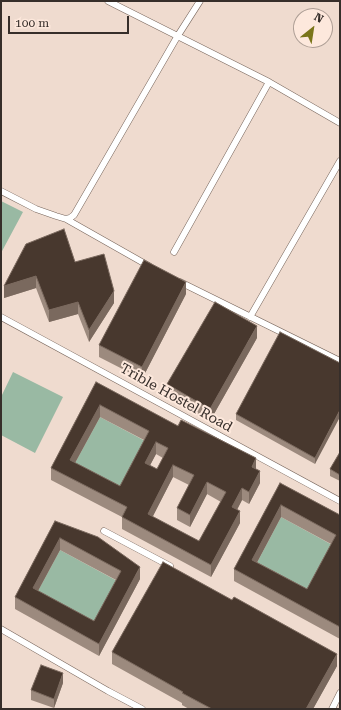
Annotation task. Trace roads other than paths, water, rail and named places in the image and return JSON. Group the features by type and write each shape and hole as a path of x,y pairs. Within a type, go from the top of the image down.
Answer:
{"street":[{"path":"108,1 269,82 340,123"},
{"path":"66,219 74,215 177,37 200,1"},
{"path":"174,252 269,82"},
{"path":"250,317 340,161"},
{"path":"1,191 36,209 66,219 152,268"},
{"path":"172,278 340,361"},
{"name":"Trible Hostel Road","path":"1,317 340,501"},
{"path":"104,531 174,568"},
{"path":"1,629 142,709"},
{"path":"332,709 340,693"}]}
